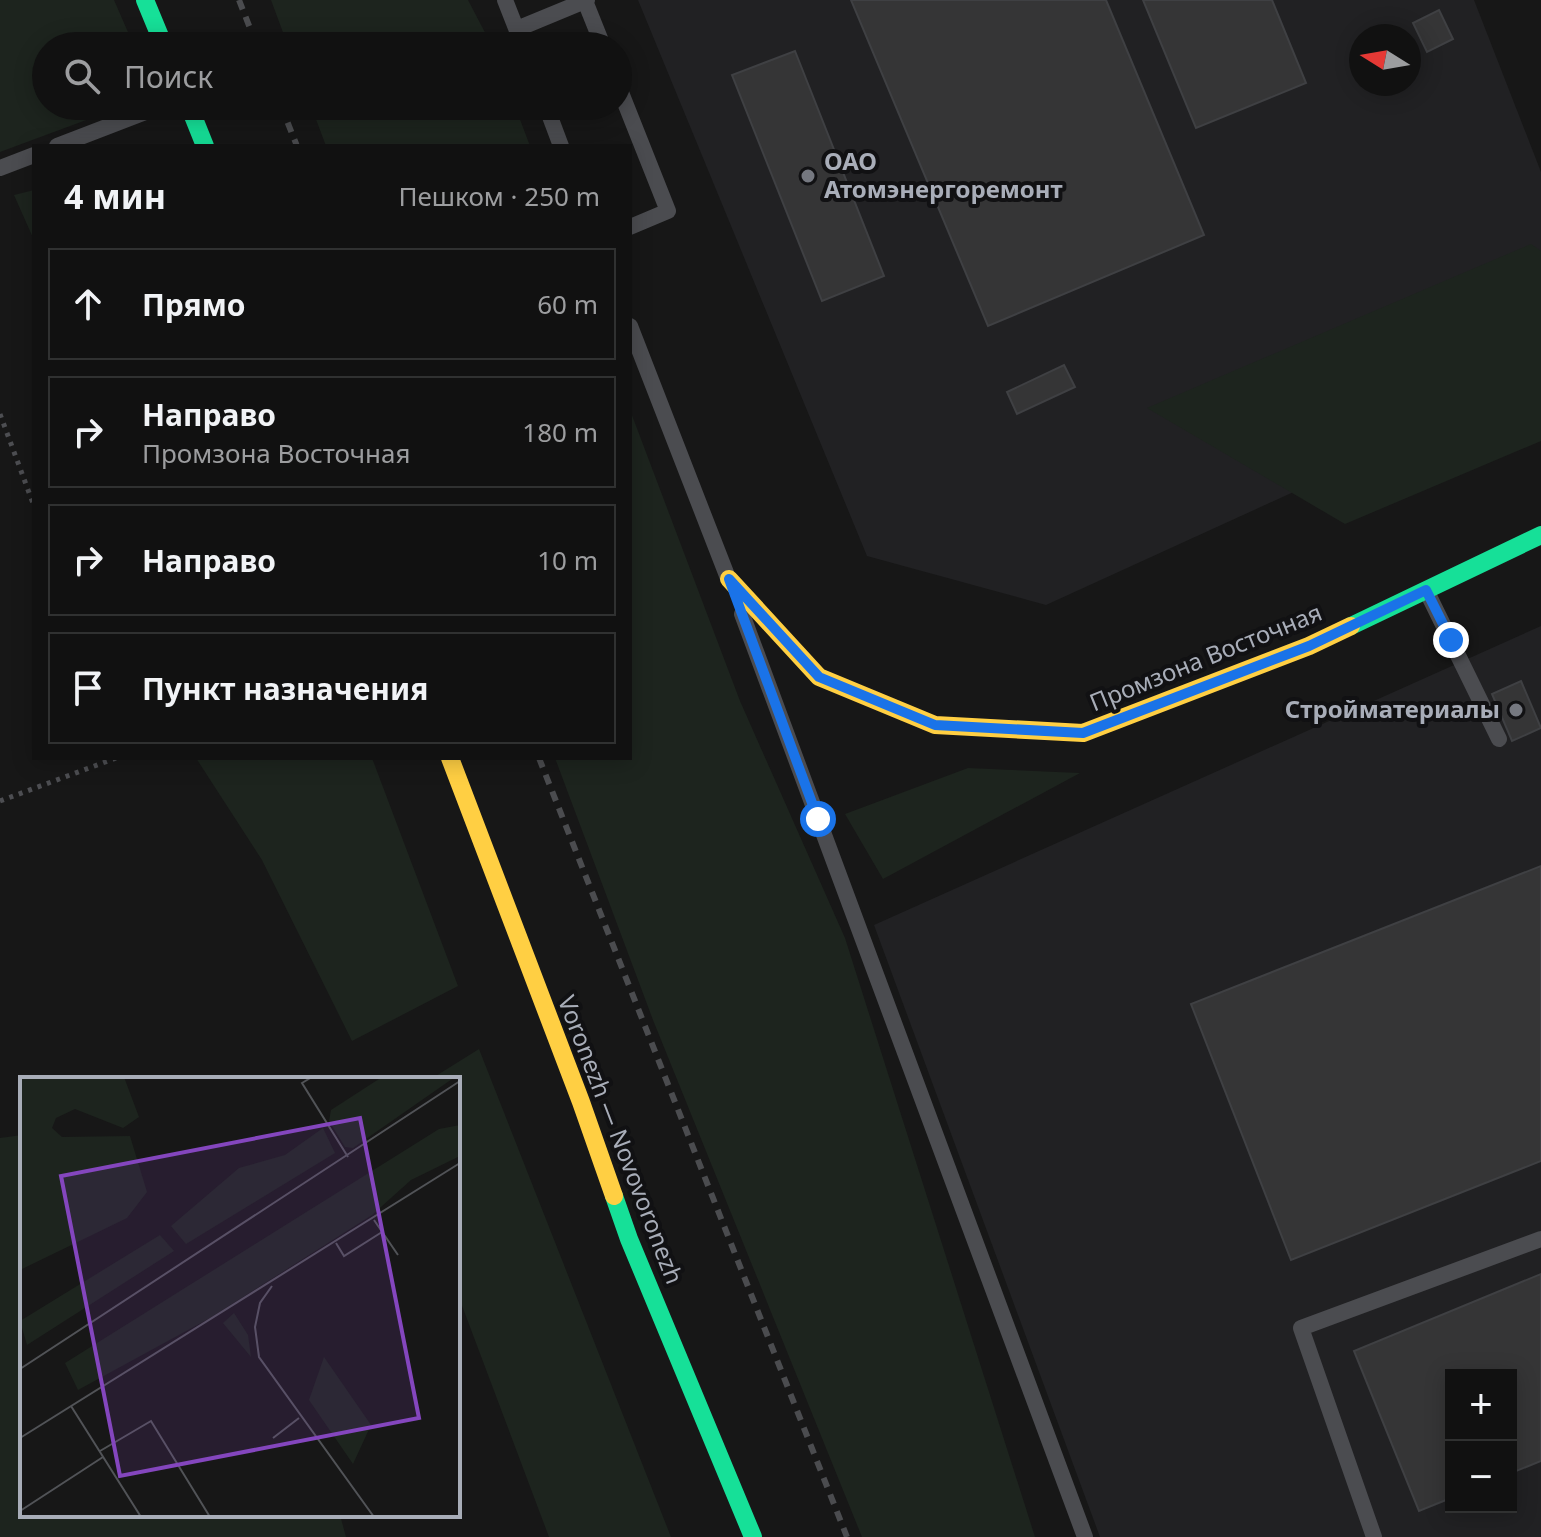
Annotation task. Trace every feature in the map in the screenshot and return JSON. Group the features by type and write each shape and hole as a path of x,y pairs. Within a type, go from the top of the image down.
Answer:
{"main road":[{"path":"145,0 158,32"},
{"path":"195,120 204,144"},
{"name":"Промзона Восточная","path":"729,579 819,677 935,725 1083,733 1309,646 1541,535"},
{"name":"Voronezh — Novovoronezh","path":"451,760 581,1102 629,1239 753,1537"}],"lane":[{"path":"505,0 518,32"},
{"path":"517,29 586,0 598,32"},
{"path":"62,144 125,120"},
{"path":"551,120 560,144"},
{"path":"632,120 668,211 632,226"},
{"path":"0,168 32,156"},
{"path":"632,331 729,579 1085,1537"},
{"path":"1426,590 1499,739"},
{"path":"1374,1537 1301,1328 1541,1239"}],"path":[{"path":"0,414 32,501"},
{"path":"0,801 111,760"}],"shaded area":[{"path":"0,0 114,0 128,32 32,32 32,120 86,120 0,152"},
{"path":"271,0 468,0 485,32 283,32"},
{"path":"638,0 1474,0 1541,172 1541,379 1046,605 867,556"},
{"path":"316,120 520,120 529,144 325,144"},
{"path":"32,190 32,236 14,195"},
{"path":"1531,244 1541,251 1541,441 1345,524 1147,408"},
{"path":"632,415 740,701 845,938 1035,1537 862,1537 653,1020 556,760 632,760"},
{"path":"1541,626 1541,1537 1100,1537 874,925"},
{"path":"197,760 373,760 458,986 352,1041 262,860"},
{"path":"968,768 1080,773 883,879 845,814"},
{"path":"479,1049 671,1537 549,1537 460,1300 460,1077 434,1077"},
{"path":"20,1135 20,1517 341,1517 346,1537 0,1537 0,1138"}],"building":[{"path":"851,0 1106,0 1204,235 988,326"},
{"path":"1143,0 1272,0 1306,83 1196,128"},
{"path":"1439,10 1453,39 1427,52 1421,40 1421,24 1413,23"},
{"name":"ОАО Атомэнергоремонт","path":"795,51 884,276 822,301 732,75"},
{"path":"1064,365 1075,387 1017,414 1007,392"},
{"name":"Стройматериалы","path":"1521,681 1541,728 1512,741 1492,694"},
{"path":"1541,866 1541,1161 1291,1260 1191,1004"},
{"path":"1541,1274 1541,1461 1517,1471 1517,1369 1445,1369 1445,1500 1419,1511 1354,1351"}],"railway":[{"path":"239,0 252,32"},
{"path":"287,120 296,144"},
{"path":"540,760 847,1537"}],"traffic: fast":[{"path":"145,0 158,32"},
{"path":"195,120 204,144"},
{"path":"1351,626 1541,535"},
{"path":"614,1196 753,1537"}],"traffic: slow":[{"path":"729,579 819,677 935,725 1083,733 1309,646 1351,626"},
{"path":"451,760 614,1196"}],"place":[{"name":"ОАО Атомэнергоремонт","path":"808,176"},
{"name":"Стройматериалы","path":"1516,710"}],"route":[{"path":"818,819 729,579 819,677 935,725 1083,733 1309,646 1426,590 1451,640"}]}
